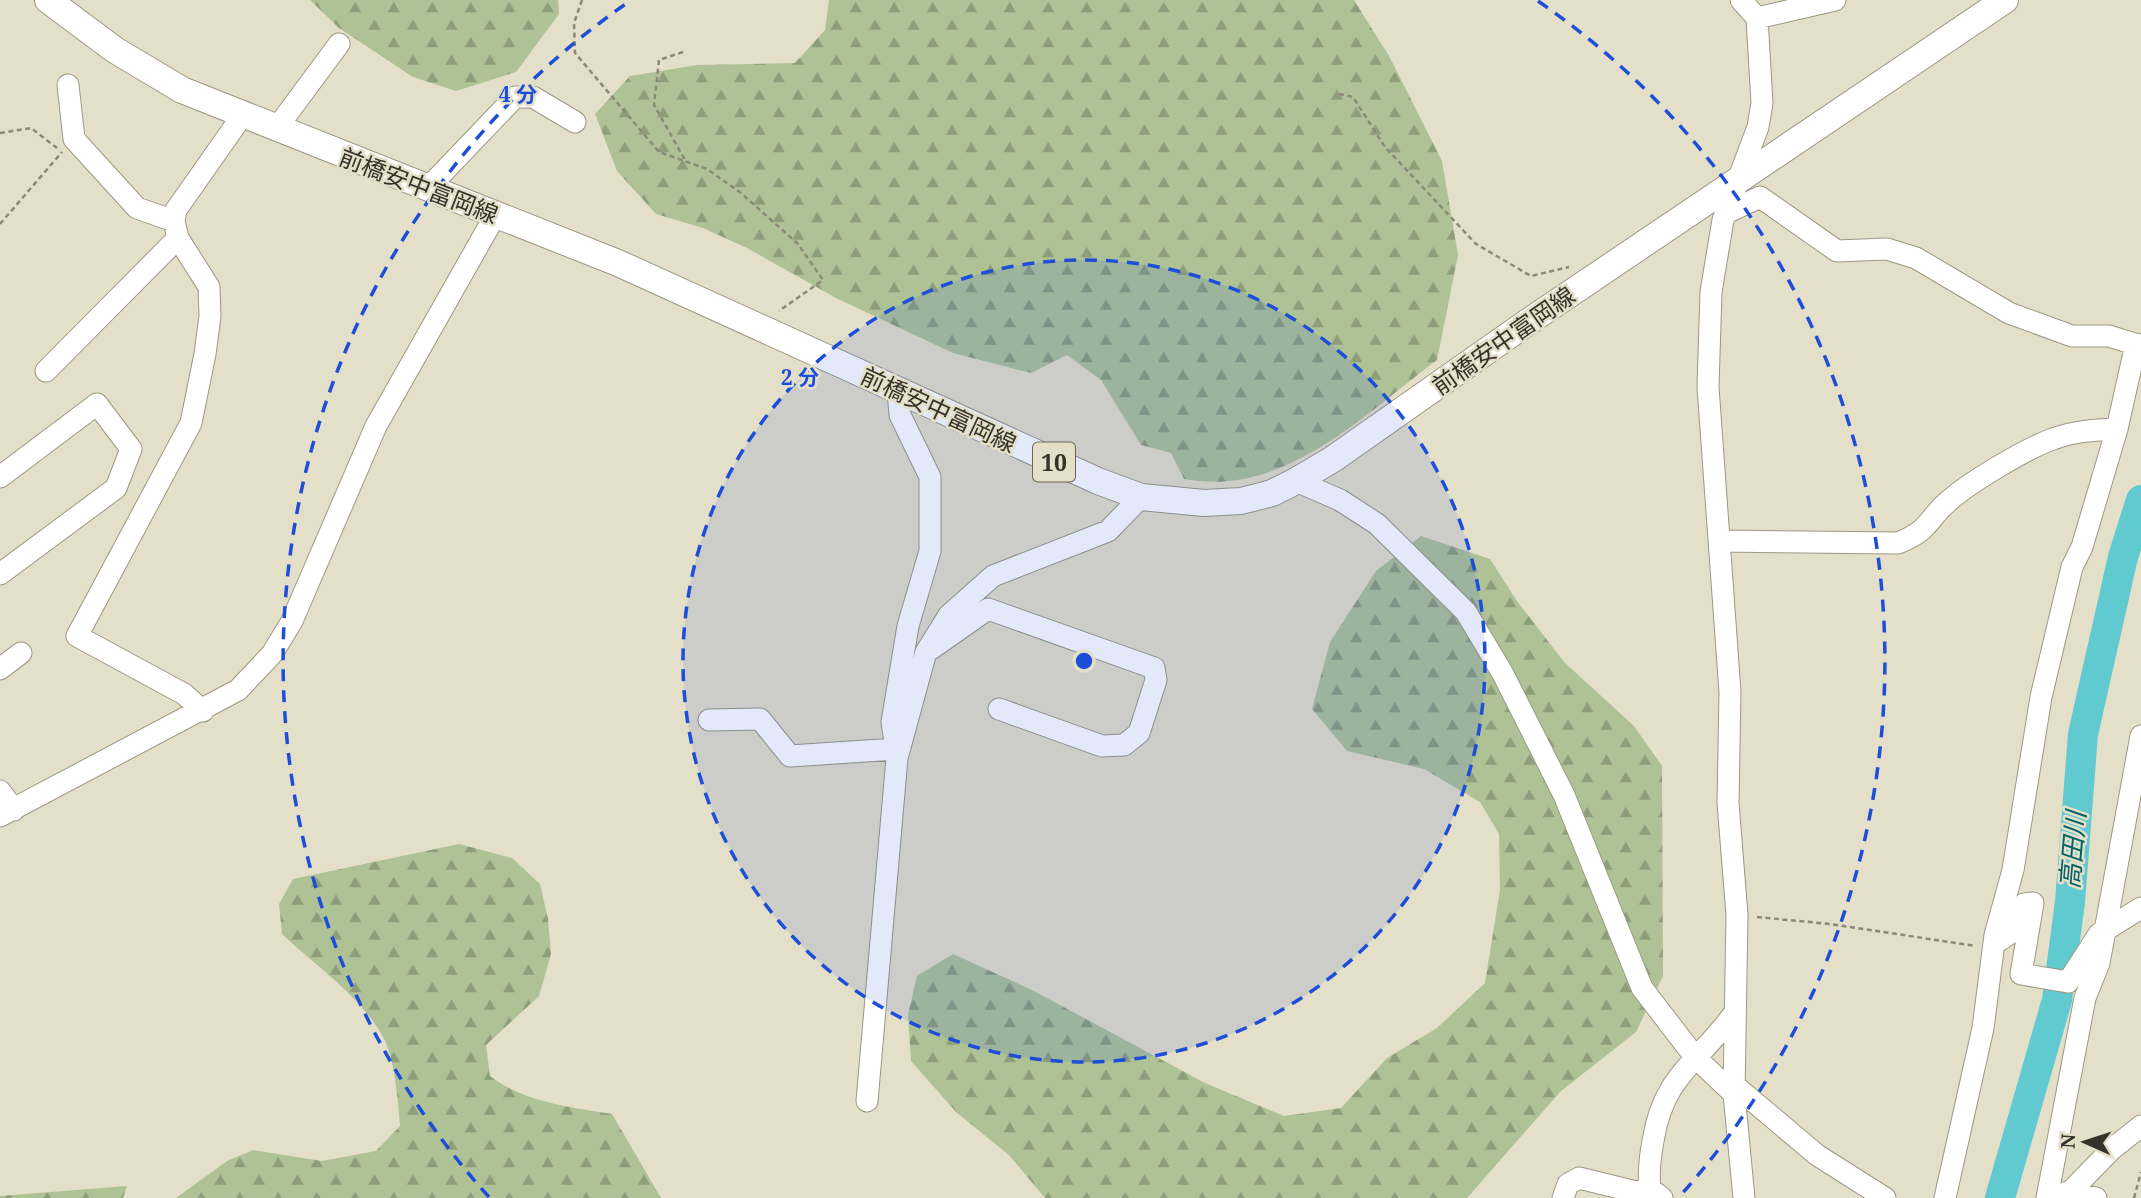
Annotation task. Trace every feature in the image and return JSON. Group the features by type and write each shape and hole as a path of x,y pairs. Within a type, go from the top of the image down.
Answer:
{"main road":[{"name":"前橋安中富岡線","path":"48,0 152,74 242,116 618,263 1098,481 1141,497 1194,502 1241,501 1272,493 1333,459 1528,322 2005,0"}],"street":[{"path":"1741,0 1757,18 1762,103 1758,127 1726,213 1711,292 1708,387 1730,692 1728,803 1737,915 1734,1090 1744,1198"},
{"path":"1757,18 1835,0"},
{"path":"276,129 339,44"},
{"path":"68,85 68,145 137,208 176,230"},
{"path":"428,188 514,97 533,97 575,122"},
{"path":"203,711 184,694 77,636 191,423 205,354 210,316 209,287 176,230 176,210 242,116"},
{"path":"1726,213 1760,197 1837,251 1887,249 1916,258 2009,313 2072,336 2109,336 2139,345 2082,547 2072,567 2041,697 2013,870 1993,946 1983,1028 1945,1198"},
{"path":"0,791 7,813 238,690 272,654 292,621 376,426 496,214"},
{"path":"46,371 176,230"},
{"path":"896,754 892,722 908,626 930,551 930,477 900,415 898,391"},
{"path":"0,477 97,404 131,449 116,488 0,574"},
{"path":"1720,541 1898,542 1922,534 1948,500 1966,487 2050,439 2082,430 2117,429"},
{"path":"1296,481 1340,500 1377,524 1466,612 1503,674 1564,795 1642,988 1695,1057 1817,1155 1885,1198"},
{"path":"867,1101 896,754 926,652 948,615 993,576 1108,531 1141,497"},
{"path":"926,652 988,610 1154,668 1156,680 1139,733 1124,745 1102,746 999,709"},
{"path":"0,669 21,653"},
{"path":"709,720 760,719 790,756 896,754"},
{"path":"2047,1198 2085,998 2099,963 2141,736"},
{"path":"1993,946 2009,934 2024,904 2033,903 2021,974 2068,982 2103,930 2141,908"},
{"path":"1563,1198 1568,1184 1579,1178 1636,1192 1656,1193 1648,1171 1657,1115 1666,1093 1695,1057 1717,1037 1735,1012"},
{"path":"2066,1195 2112,1149 2141,1126"},
{"path":"2066,1195 2096,1198"}],"path":[{"path":"582,0 574,23 575,53 659,152 707,169 741,193 798,244 823,280 757,326"},
{"path":"683,52 659,60 654,105 685,161"},
{"path":"1339,94 1353,97 1385,147 1476,244 1531,276 1572,266"},
{"path":"0,133 30,128 68,145 0,224"},
{"path":"1737,915 1829,924 1993,946"},
{"path":"2134,1198 2141,1172"}],"green space":[{"path":"310,0 558,0 559,14 516,72 456,91 413,77 339,28"},
{"path":"829,0 1354,0 1389,56 1442,161 1458,255 1437,360 1351,427 1288,464 1255,476 1221,482 1184,479 1171,453 1141,445 1101,380 1067,355 1031,373 953,353 836,298 747,248 703,228 656,214 617,171 595,114 630,76 697,65 795,63 825,30"},
{"path":"1421,536 1490,559 1517,601 1564,662 1634,726 1662,766 1663,976 1636,1032 1561,1091 1467,1198 1045,1198 1009,1155 956,1112 911,1061 908,1015 917,976 953,954 1032,990 1205,1083 1284,1116 1341,1108 1387,1058 1437,1028 1485,983 1500,890 1499,834 1480,802 1424,769 1347,751 1312,709 1330,642 1376,571"},
{"path":"459,844 512,858 540,884 548,919 551,954 539,996 486,1045 490,1076 532,1098 612,1114 661,1198 176,1198 227,1161 253,1150 322,1161 376,1151 400,1126 393,1067 382,1035 349,994 282,934 279,904 293,879"},
{"path":"127,1186 123,1198 0,1198 0,1196"}],"waterway":[{"name":"高田川","path":"2000,1198 2057,1000 2070,902 2083,734 2123,557 2141,500"}]}
